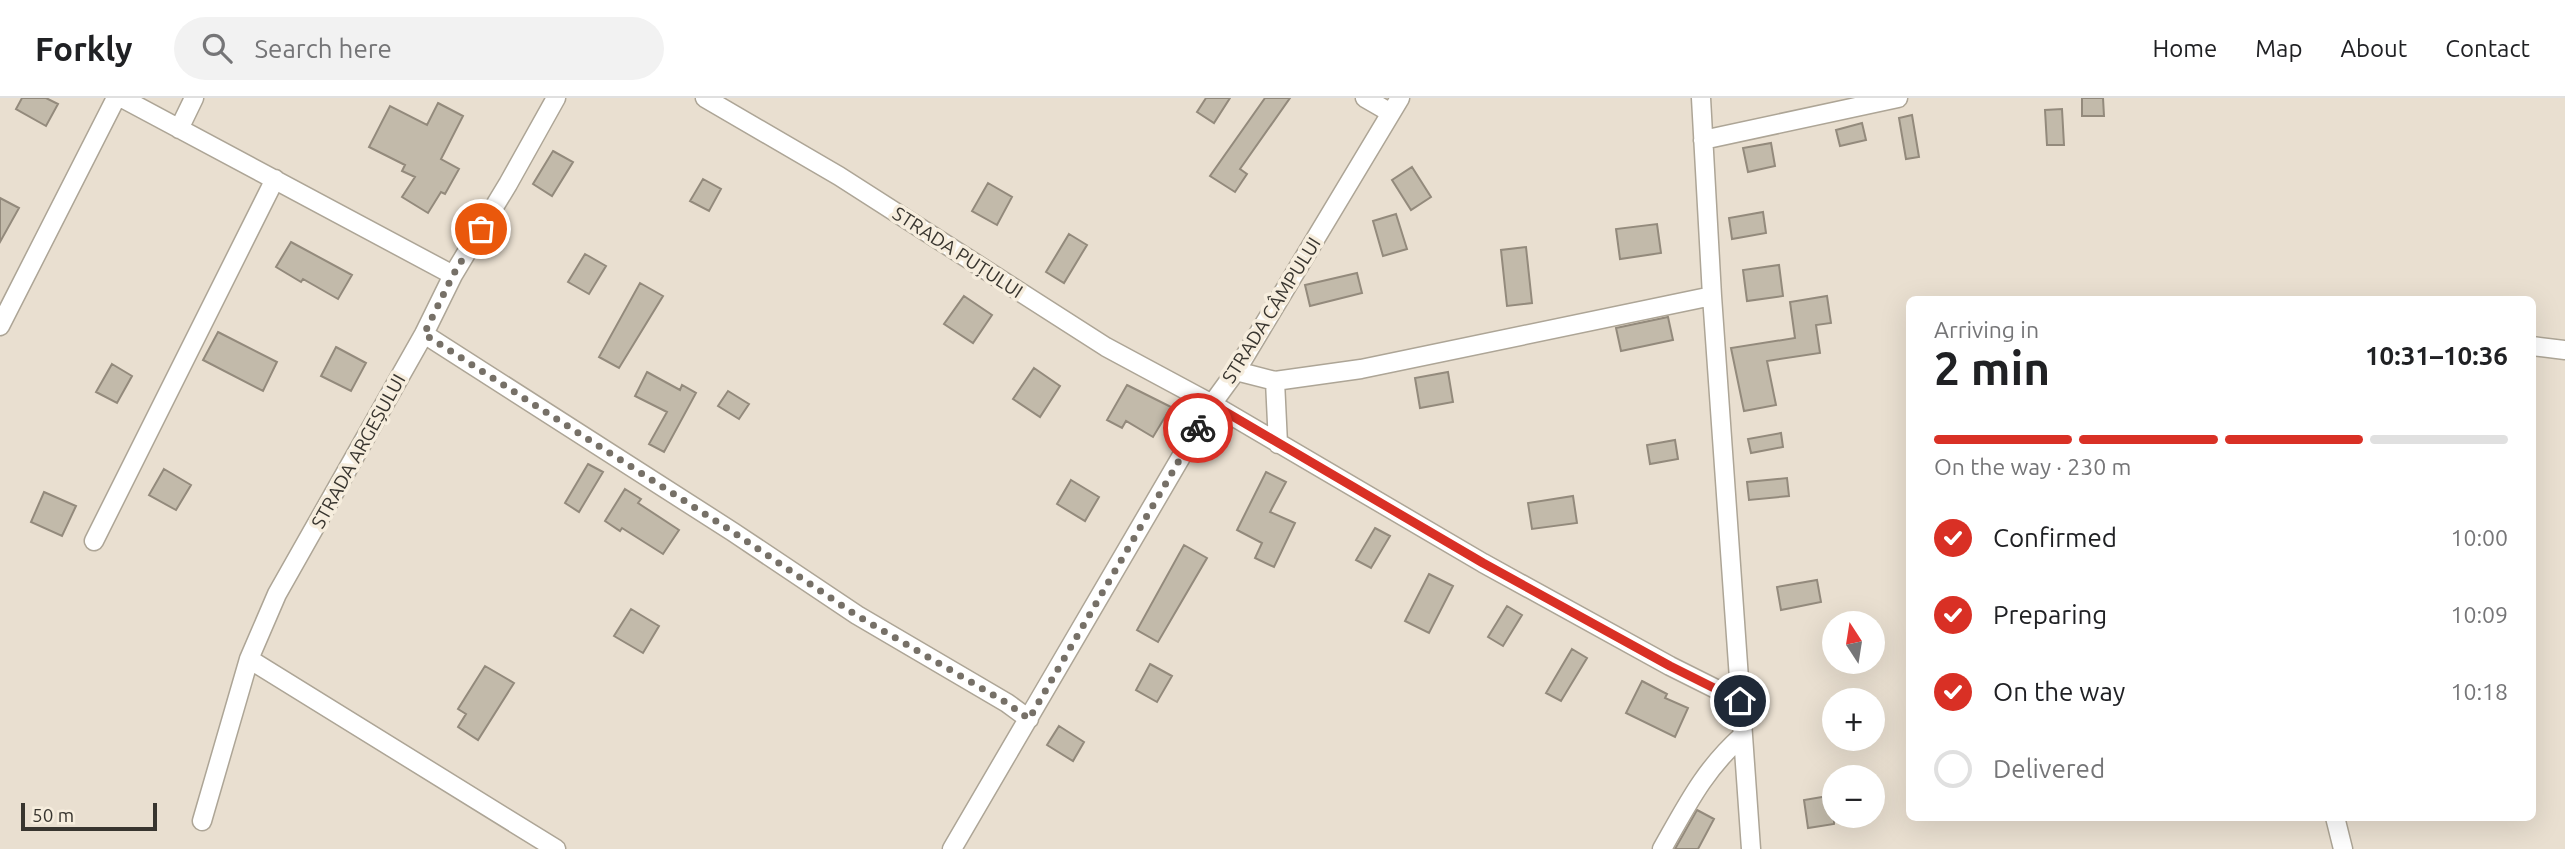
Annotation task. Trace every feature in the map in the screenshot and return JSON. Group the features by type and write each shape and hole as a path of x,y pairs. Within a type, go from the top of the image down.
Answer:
{"street":[{"path":"0,326 116,98"},
{"path":"122,98 453,275"},
{"path":"179,129 194,98"},
{"name":"STRADA ARGEȘULUI","path":"202,821 248,659 277,594 424,334 453,275 556,98"},
{"name":"STRADA PUȚULUI","path":"705,98 839,176 1107,347 1212,404 1495,570 1670,666 1740,701"},
{"path":"1365,98 1395,106"},
{"path":"1701,98 1712,296 1751,849"},
{"path":"1703,140 1898,98"},
{"name":"STRADA CÂMPULUI","path":"952,849 1212,404 1236,371 1395,106"},
{"path":"94,541 275,180"},
{"path":"1236,371 1275,381 1361,369 1712,296"},
{"path":"424,334 733,532 856,615 1007,703 1029,719"},
{"path":"2536,346 2565,349"},
{"path":"1275,381 1278,444"},
{"path":"248,659 556,849"},
{"path":"1662,849 1697,787 1719,757 1742,736"},
{"path":"2336,821 2343,849"}],"building":[{"path":"22,98 46,98 58,104 46,126 16,109"},
{"path":"1206,98 1230,98 1214,123 1197,112"},
{"path":"1265,98 1290,98 1240,169 1247,174 1235,192 1210,176"},
{"path":"2082,98 2103,98 2104,116 2082,116"},
{"path":"438,103 463,116 441,159 459,169 445,194 441,192 428,213 402,197 415,177 402,171 405,165 369,147 390,106 427,125"},
{"path":"2062,109 2064,145 2047,145 2045,110"},
{"path":"1912,115 1919,157 1906,159 1899,118"},
{"path":"1862,123 1866,140 1840,146 1836,130"},
{"path":"1771,143 1775,166 1748,172 1743,148"},
{"path":"553,151 573,162 552,196 533,184"},
{"path":"1412,167 1431,197 1411,210 1392,180"},
{"path":"703,179 721,189 709,211 690,201"},
{"path":"988,183 1012,197 997,225 972,211"},
{"path":"0,198 19,208 0,242"},
{"path":"1763,212 1766,233 1732,239 1729,218"},
{"path":"1396,214 1407,249 1383,256 1373,221"},
{"path":"1657,224 1661,253 1620,259 1616,229"},
{"path":"1069,234 1087,245 1064,283 1046,272"},
{"path":"291,242 352,275 338,299 276,267"},
{"path":"1526,247 1532,303 1507,306 1501,250"},
{"path":"585,254 606,266 589,294 568,282"},
{"path":"1779,265 1783,296 1747,301 1743,270"},
{"path":"1357,273 1362,293 1310,306 1305,285"},
{"path":"640,283 663,296 619,368 599,357"},
{"path":"964,296 992,315 973,343 944,324"},
{"path":"1827,296 1831,323 1816,325 1820,353 1767,361 1776,405 1744,411 1731,348 1795,338 1790,302"},
{"path":"1668,317 1673,340 1621,351 1616,328"},
{"path":"218,332 277,362 263,391 203,360"},
{"path":"336,347 366,363 351,391 321,376"},
{"path":"112,364 132,376 117,403 96,392"},
{"path":"1034,368 1060,386 1040,417 1013,399"},
{"path":"647,372 680,390 682,385 696,393 664,452 649,444 667,412 635,396"},
{"path":"1448,372 1453,402 1420,408 1415,378"},
{"path":"1127,385 1171,407 1153,437 1126,421 1122,428 1107,420"},
{"path":"728,391 749,404 739,419 718,406"},
{"path":"1781,433 1783,447 1751,453 1748,439"},
{"path":"1675,440 1678,459 1650,464 1647,445"},
{"path":"588,464 603,472 579,512 565,503"},
{"path":"164,469 191,485 176,510 149,495"},
{"path":"1266,472 1286,482 1270,512 1295,523 1274,567 1255,558 1262,543 1237,530"},
{"path":"1787,478 1789,496 1749,500 1747,482"},
{"path":"1071,480 1099,497 1085,521 1057,504"},
{"path":"625,489 641,499 638,503 679,530 663,554 622,528 620,531 605,521"},
{"path":"44,492 76,506 62,536 31,522"},
{"path":"1573,496 1577,523 1532,529 1528,503"},
{"path":"1375,528 1390,536 1371,568 1356,560"},
{"path":"1184,545 1207,558 1158,642 1137,630"},
{"path":"1429,574 1453,586 1429,633 1405,621"},
{"path":"1817,580 1821,602 1781,610 1777,587"},
{"path":"1507,606 1522,615 1503,646 1488,637"},
{"path":"631,609 659,626 643,653 614,636"},
{"path":"1572,649 1587,658 1561,701 1546,693"},
{"path":"1150,664 1172,676 1157,702 1136,690"},
{"path":"485,666 514,683 478,740 458,727 466,714 458,709"},
{"path":"1642,681 1667,694 1665,698 1688,708 1675,737 1626,713"},
{"path":"1059,726 1084,742 1073,761 1047,745"},
{"path":"1822,797 1822,826 1808,828 1804,800"},
{"path":"1697,810 1714,819 1698,849 1675,849"}],"way so far":[{"path":"481,229 453,275 424,334 733,532 856,615 1007,703 1029,719 1198,428"}],"route":[{"path":"1198,428 1212,404 1483,563 1670,666 1740,701"}]}
